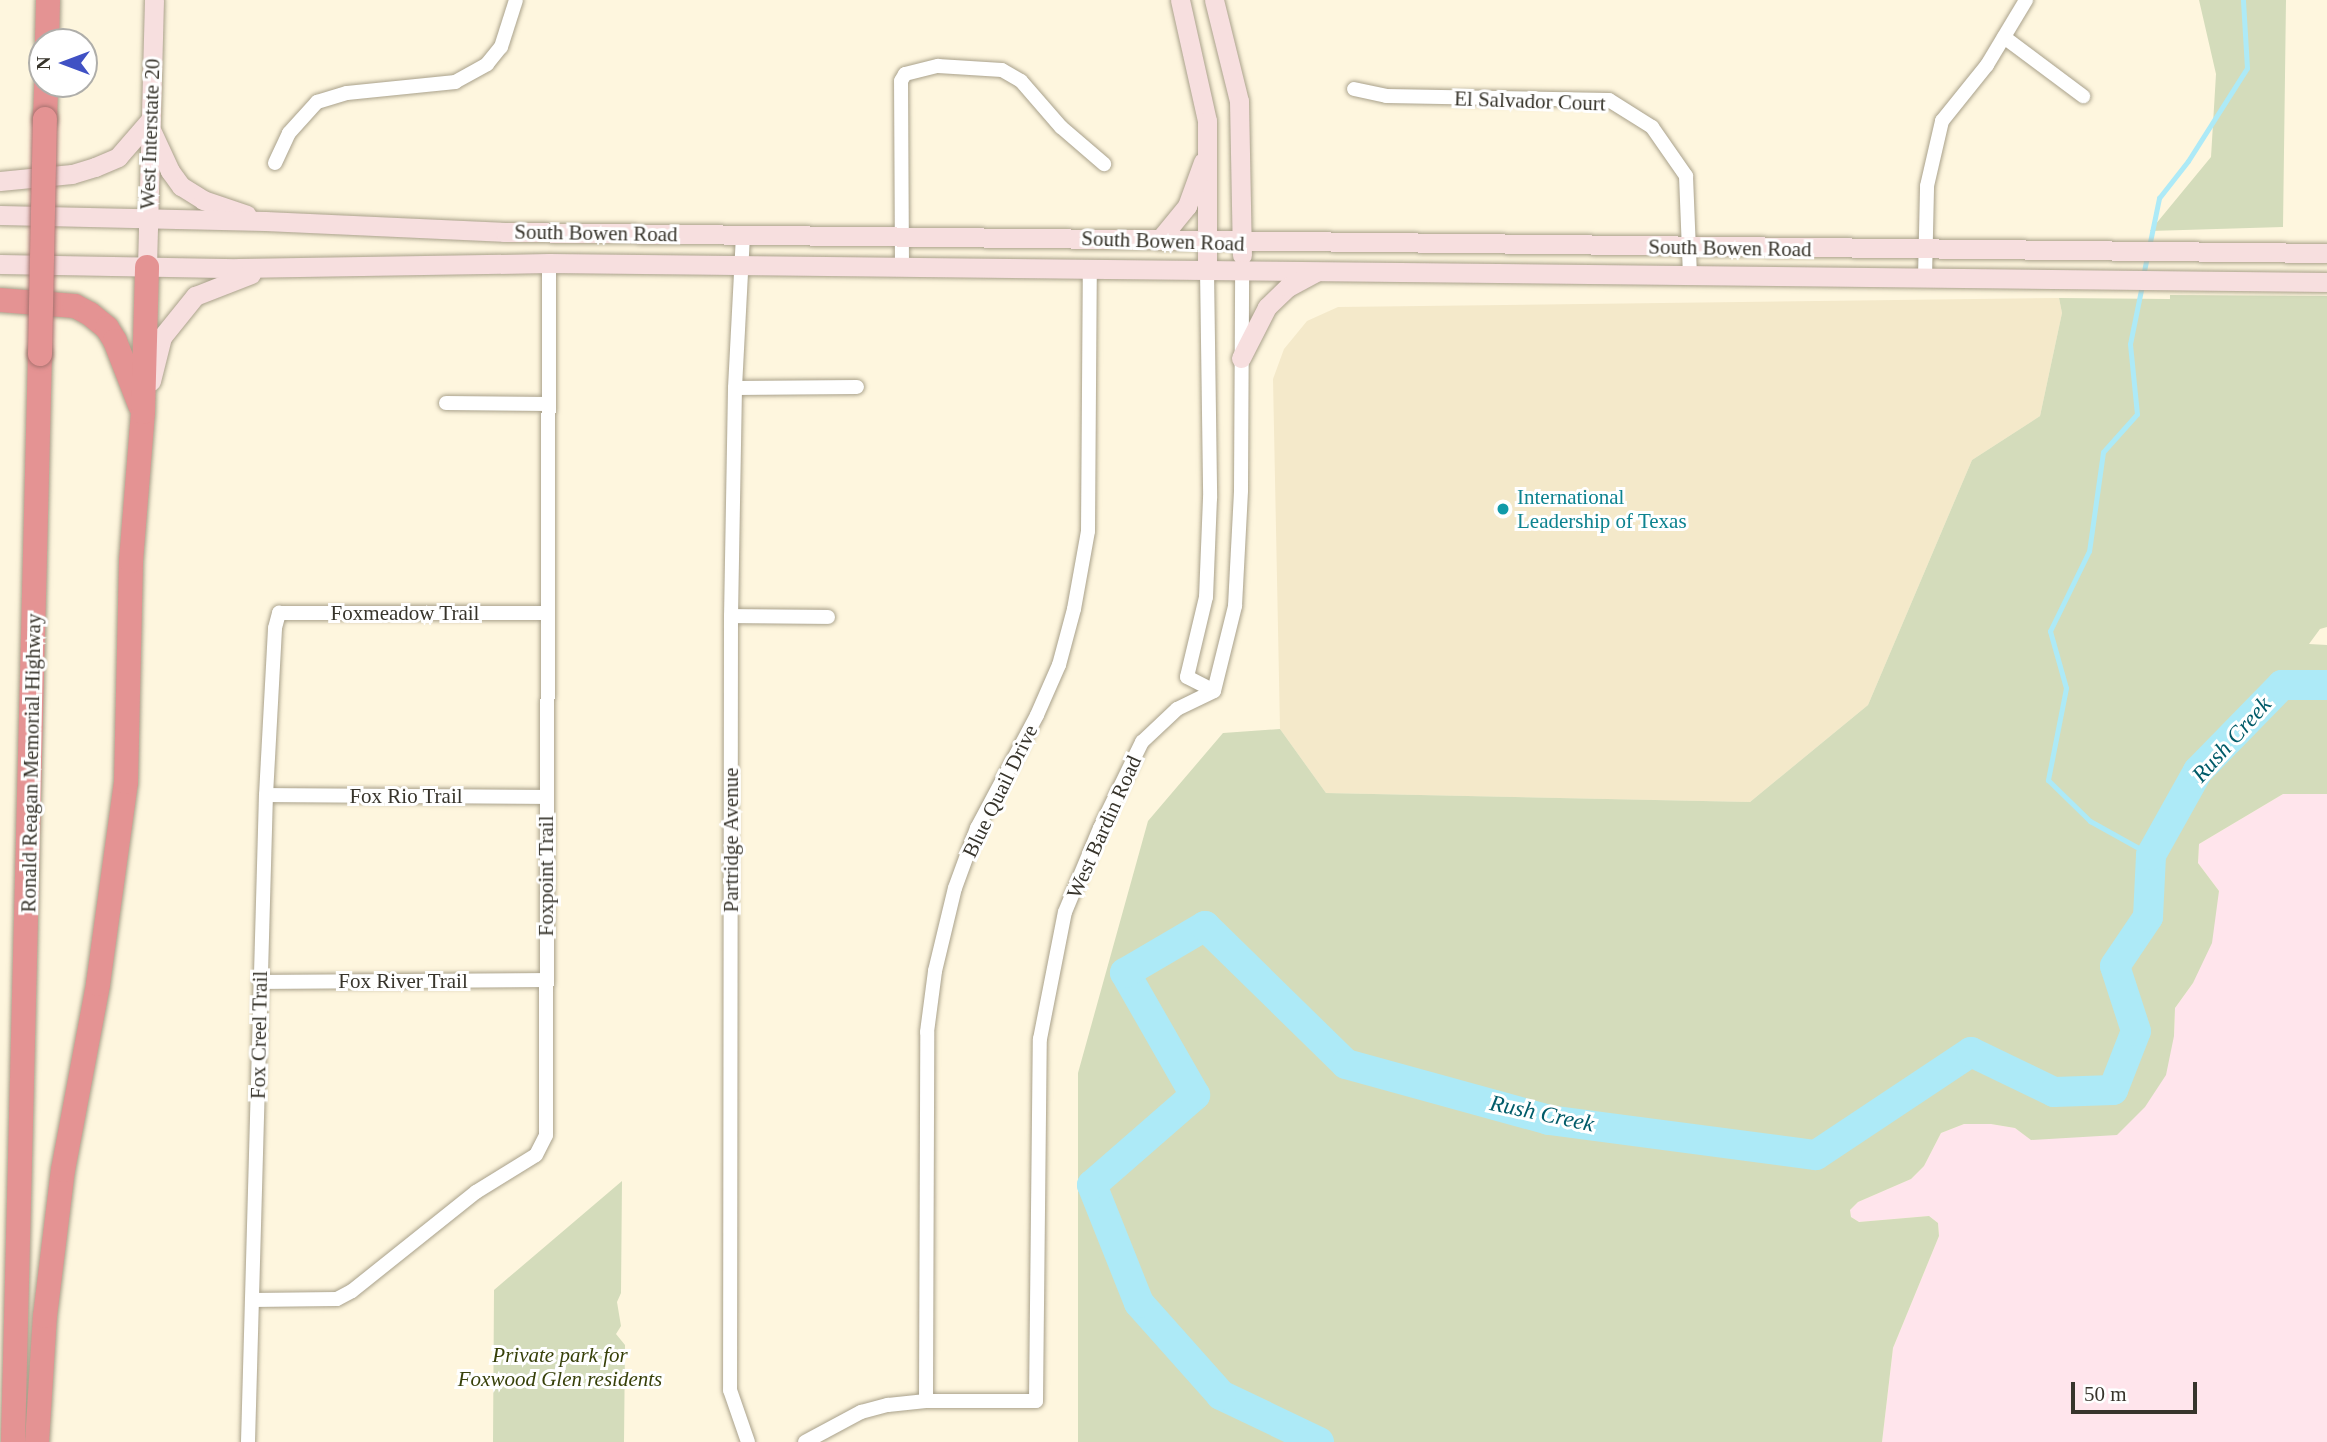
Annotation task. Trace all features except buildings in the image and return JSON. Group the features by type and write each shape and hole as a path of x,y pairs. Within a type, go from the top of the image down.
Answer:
{"highway":[{"path":"47,28 48,0"},
{"name":"Ronald Reagan Memorial Highway","path":"13,1442 46,98"},
{"path":"37,1442 45,1316 63,1170 98,984 126,782 131,561 143,412 147,267"},
{"path":"0,300 75,306 90,314 107,328 115,341 143,412"}],"main road":[{"name":"West Interstate 20","path":"147,267 154,0"},
{"path":"1180,0 1201,86 1208,141 1207,270"},
{"path":"1214,0 1239,101 1242,270"},
{"path":"0,181 72,174 95,167 118,157 150,123 170,172 181,186 203,200 265,221"},
{"path":"1160,239 1187,206 1201,171 1208,141"},
{"name":"South Bowen Road","path":"0,215 265,221 505,232 1160,239 1242,243 2204,254 2327,253"},
{"name":"South Bowen Road","path":"0,264 275,268 549,263 2327,282"},
{"path":"143,412 162,337 195,296 232,279 275,268"},
{"path":"1241,358 1267,307 1288,287 1307,275 1320,271"}],"street":[{"path":"275,163 289,133 317,102 347,93 455,82 487,64 501,47 516,0"},
{"path":"1925,277 1927,186 1942,121 1987,65 2026,0"},
{"path":"2004,37 2083,96"},
{"path":"902,267 901,81 905,74 918,69 964,66 1002,70 1020,81 1061,127 1104,164"},
{"name":"El Salvador Court","path":"1354,89 1385,96 1609,100 1652,127 1686,176 1690,275"},
{"name":"Partridge Avenue","path":"743,234 734,388 731,616 730,1390 748,1442"},
{"name":"Foxpoint Trail","path":"252,1300 337,1299 352,1291 475,1192 536,1155 546,1135 549,263"},
{"name":"Blue Quail Drive","path":"926,1401 927,1032 935,971 955,888 976,828 1037,715 1059,665 1074,609 1088,531 1090,268"},
{"path":"1207,270 1210,498 1206,597 1187,677 1214,691 1235,606 1241,490 1242,270"},
{"path":"734,388 858,387"},
{"path":"446,404 548,404"},
{"name":"Foxmeadow Trail","path":"275,628 279,613 548,613"},
{"path":"731,616 828,617"},
{"name":"Fox Creel Trail","path":"248,1442 266,795 275,628"},
{"name":"West Bardin Road","path":"926,1401 1036,1401 1040,1039 1065,912 1100,828 1142,742 1177,709 1214,691"},
{"name":"Fox Rio Trail","path":"266,795 547,797"},
{"name":"Fox River Trail","path":"260,982 546,981"},
{"path":"805,1442 861,1412 888,1405 926,1401"}],"shaded area":[{"path":"2059,298 2062,313 2040,416 1972,460 1868,705 1750,802 1326,793 1280,729 1273,379 1284,349 1307,321 1338,307"},
{"path":"2283,794 2327,794 2327,1442 1882,1442 1893,1348 1939,1236 1938,1223 1929,1216 1859,1222 1851,1217 1850,1210 1858,1202 1911,1179 1924,1166 1941,1133 1964,1124 1991,1124 2015,1128 2031,1139 2059,1137 2174,1036 2175,1008 2193,983 2219,891 2198,863 2199,844"}],"green space":[{"path":"2199,0 2286,0 2283,227 2150,231 2211,157 2216,74"},
{"path":"2170,295 2327,296 2327,627 2320,629 2309,644 2327,645 2327,794 2283,794 2199,844 2198,863 2219,891 2212,943 2193,983 2175,1008 2174,1036 2166,1075 2145,1107 2117,1135 2031,1140 2015,1128 1991,1124 1964,1124 1941,1133 1924,1166 1911,1179 1858,1202 1850,1210 1851,1217 1859,1222 1929,1216 1938,1223 1939,1236 1893,1348 1882,1442 1078,1442 1078,1073 1148,821 1223,733 1280,729 1326,793 1750,802 1868,705 1972,460 2040,416 2062,313 2059,298 2170,299"},
{"name":"Private park for Foxwood Glen residents","path":"622,1181 621,1293 617,1302 621,1326 616,1334 625,1345 624,1442 493,1442 494,1290"}],"waterway":[{"path":"2143,276 2159,198 2188,161 2247,68 2243,0"},
{"path":"2142,285 2130,344 2137,414 2103,452 2089,551 2050,631 2066,688 2048,780 2090,821 2151,855"},
{"name":"Rush Creek","path":"1319,1442 1221,1395 1139,1303 1092,1185 1195,1095 1125,973 1205,926 1346,1064 1549,1120 1816,1155 1971,1052 2054,1092 2113,1090 2136,1031 2115,966 2148,917 2151,855 2198,771 2282,685 2327,685"}],"place":[{"name":"International Leadership of Texas","path":"1503,509"}]}
